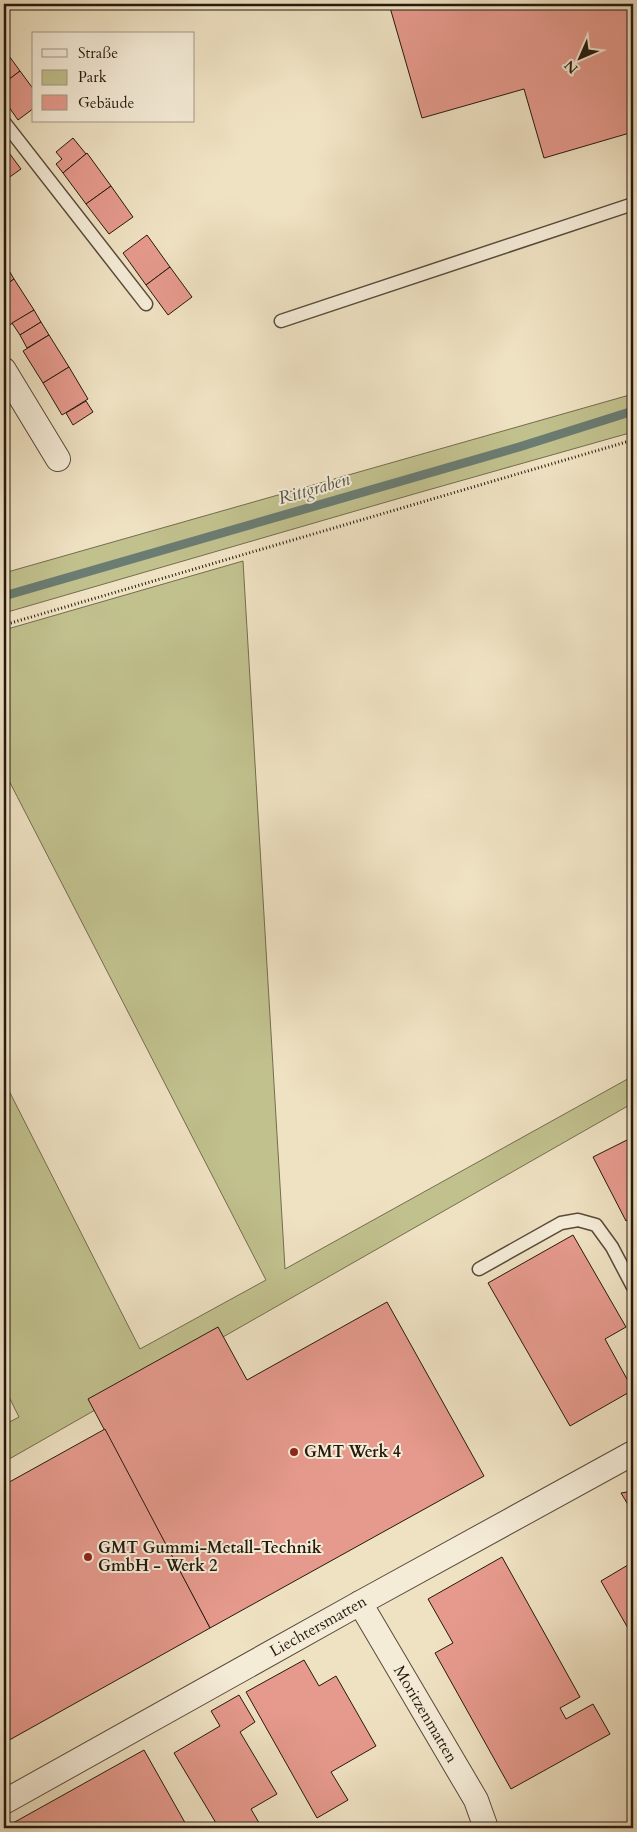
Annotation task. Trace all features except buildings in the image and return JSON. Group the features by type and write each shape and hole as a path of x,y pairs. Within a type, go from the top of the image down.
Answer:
{"street":[{"path":"4,370 58,459"},
{"name":"Liechtersmatten","path":"4,1802 633,1453"},
{"name":"Moritzenmatten","path":"360,1603 476,1800 486,1828"}],"lane":[{"path":"4,122 146,304"},
{"path":"281,321 633,204"},
{"path":"479,1269 561,1223 578,1220 596,1225 612,1247 633,1287"}],"path":[{"path":"4,624 633,440"}],"green space":[{"path":"633,394 633,432 4,613 4,573"},
{"path":"243,561 285,1269 633,1076 633,1103 4,1462 4,1425 19,1417 4,1387 4,1081 140,1349 266,1280 4,771 4,630"}],"waterway":[{"name":"Rittgraben","path":"4,596 519,447 633,411"}],"place":[{"name":"GMT Werk 4","path":"294,1452"},
{"name":"GMT Gummi-Metall-Technik GmbH - Werk 2","path":"88,1557"}]}
